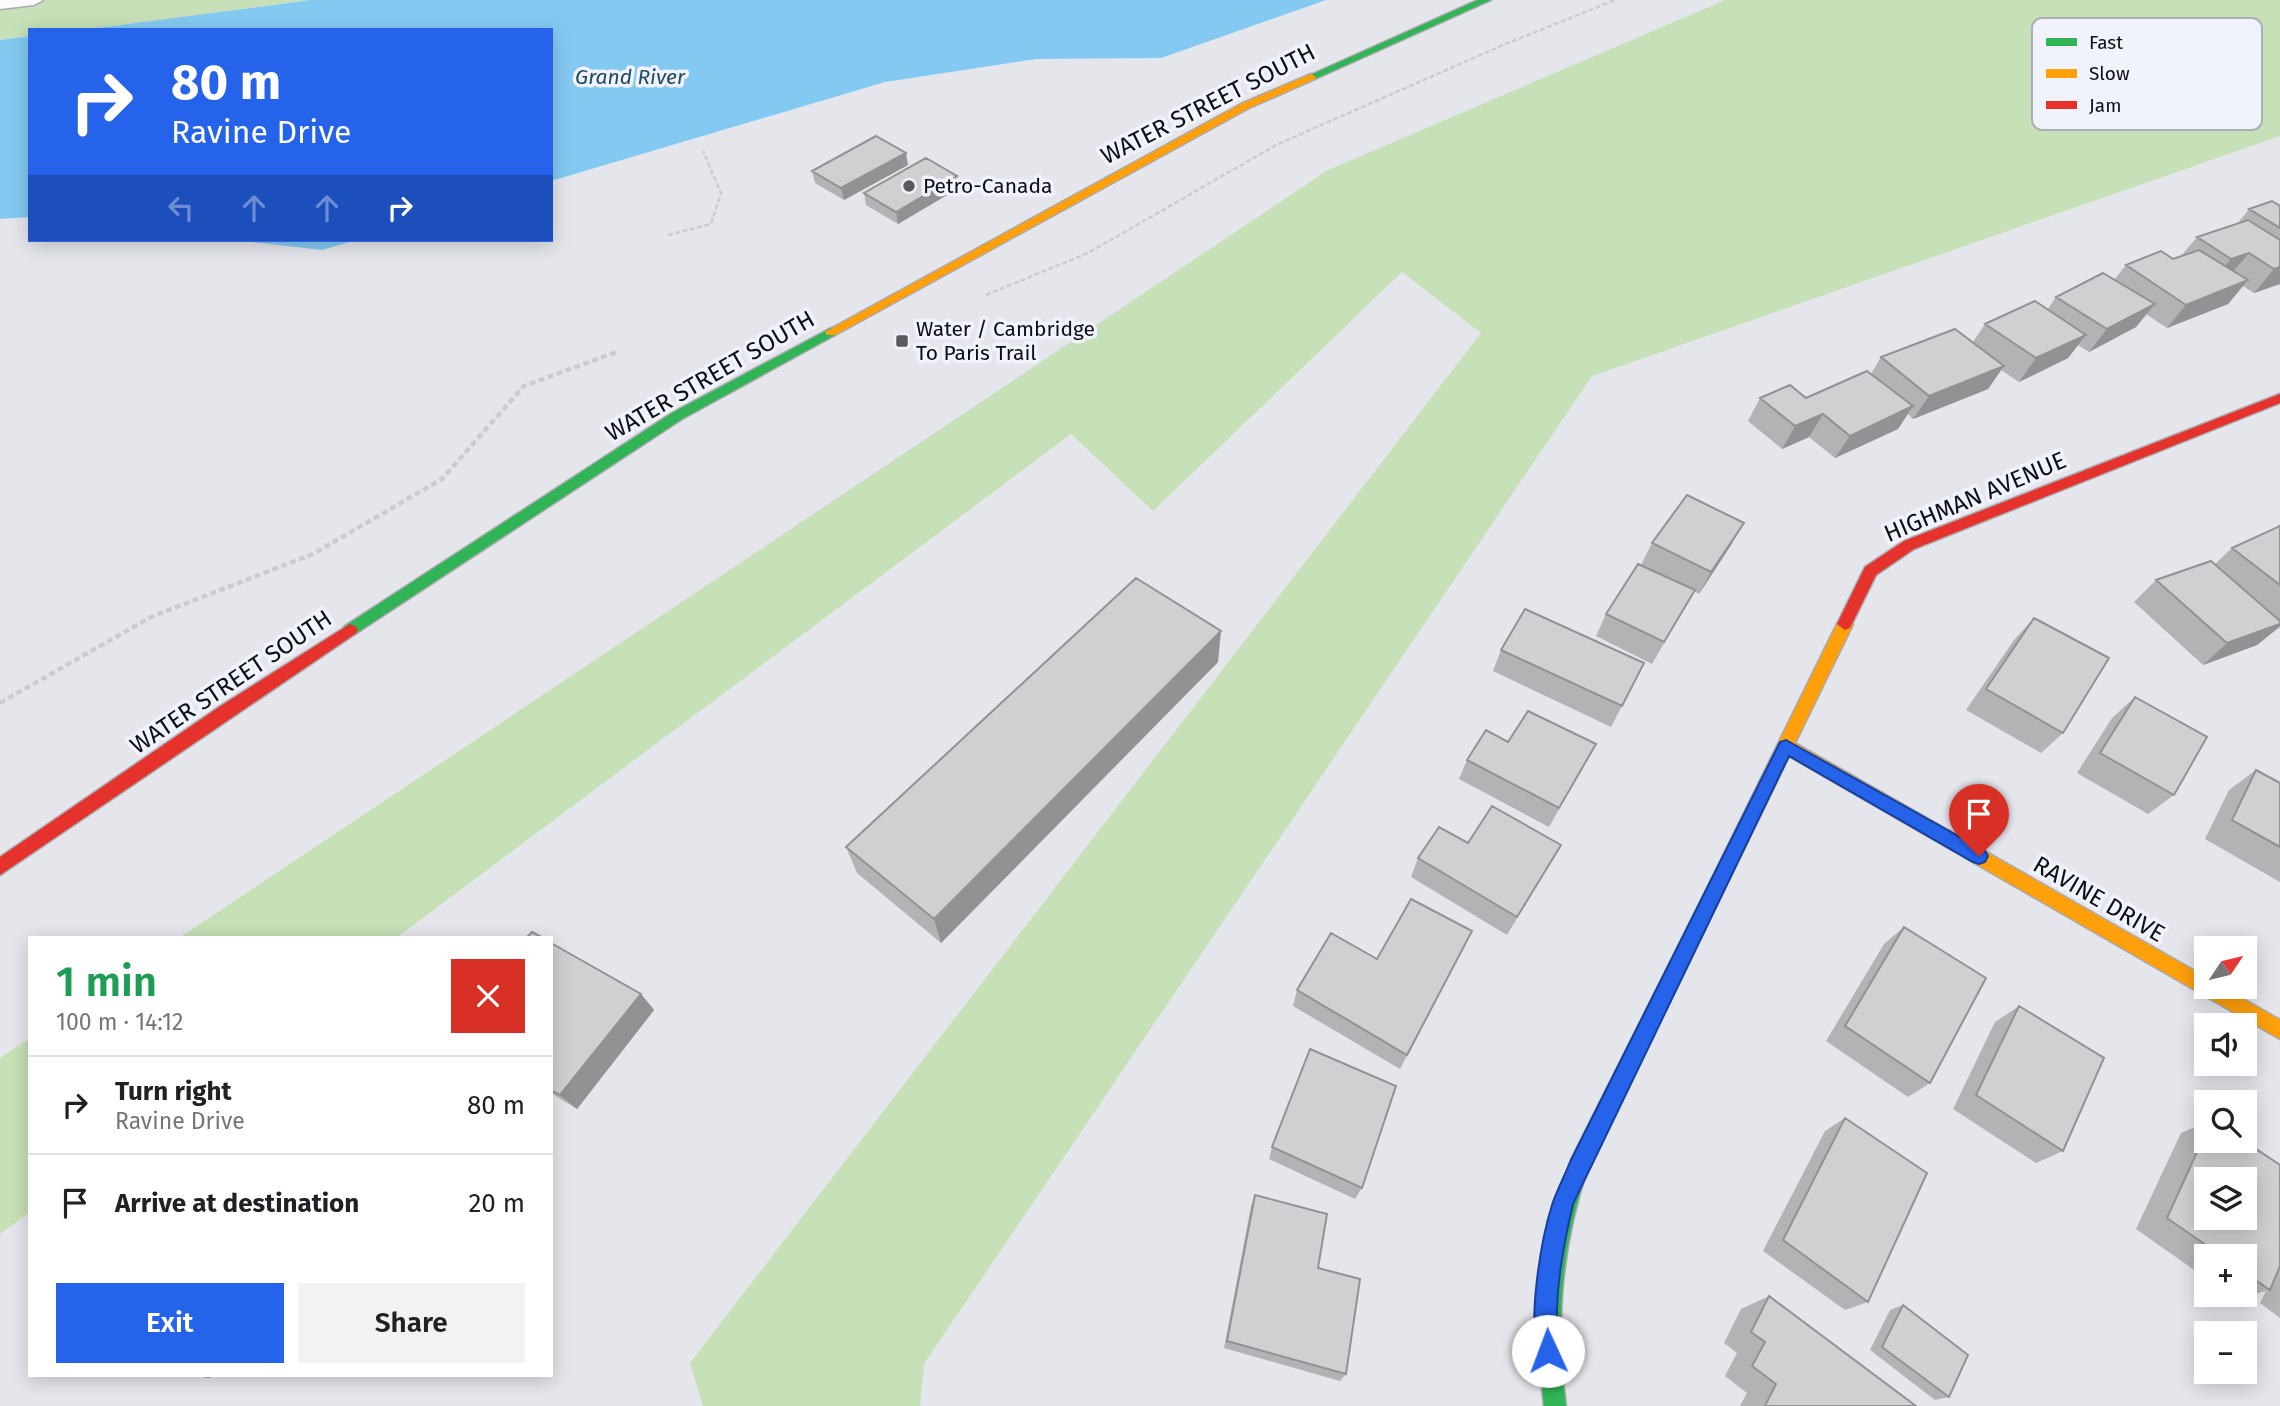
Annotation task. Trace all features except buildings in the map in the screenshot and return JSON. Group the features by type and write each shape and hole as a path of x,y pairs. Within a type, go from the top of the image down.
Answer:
{"main road":[{"name":"WATER STREET SOUTH","path":"0,867 225,712 677,416 1245,106 1486,0"},
{"name":"HIGHMAN AVENUE","path":"1555,1406 1549,1372 1546,1311 1551,1256 1562,1204 1870,571 1909,545 2280,398"},
{"name":"RAVINE DRIVE","path":"1786,746 2280,1030"}],"lane":[{"path":"0,4 34,0"}],"path":[{"path":"985,295 1088,253 1276,145 1503,45 1615,0"},
{"path":"668,235 711,224 721,193 703,151"},
{"path":"0,703 151,617 313,554 442,479 524,386 619,351"}],"green space":[{"path":"24,0 311,0 97,28 28,28 28,36 0,40 0,5"},
{"path":"1725,0 2280,0 2280,136 1592,376 924,1364 920,1406 703,1406 690,1363 1481,333 1402,272 1153,511 1071,434 399,936 182,936 1328,170"},
{"path":"28,1039 28,1213 0,1234 0,1058"}],"water":[{"name":"Grand River","path":"311,0 1326,0 1161,58 1036,59 885,82 553,180 553,28 97,28"},
{"path":"28,36 28,217 0,219 0,40"},
{"path":"251,242 349,242 322,250"}],"traffic: fast":[{"path":"1311,77 1486,0"},
{"path":"350,630 677,416 831,332"},
{"path":"1555,1406 1549,1315 1555,1255 1568,1197 1578,1167 1697,927"}],"traffic: slow":[{"path":"831,332 1245,106 1311,77"},
{"path":"1697,927 1845,624"},
{"path":"1786,746 2280,1030"}],"traffic: jam":[{"path":"1845,624 1870,571 1909,545 2280,398"},
{"path":"0,867 225,712 350,630"}],"place":[{"name":"Petro-Canada","path":"909,186"},
{"name":"Water / Cambridge To Paris Trail","path":"902,341"}],"route":[{"path":"1548,1351 1546,1311 1551,1256 1562,1204 1786,746 1979,856"}]}
